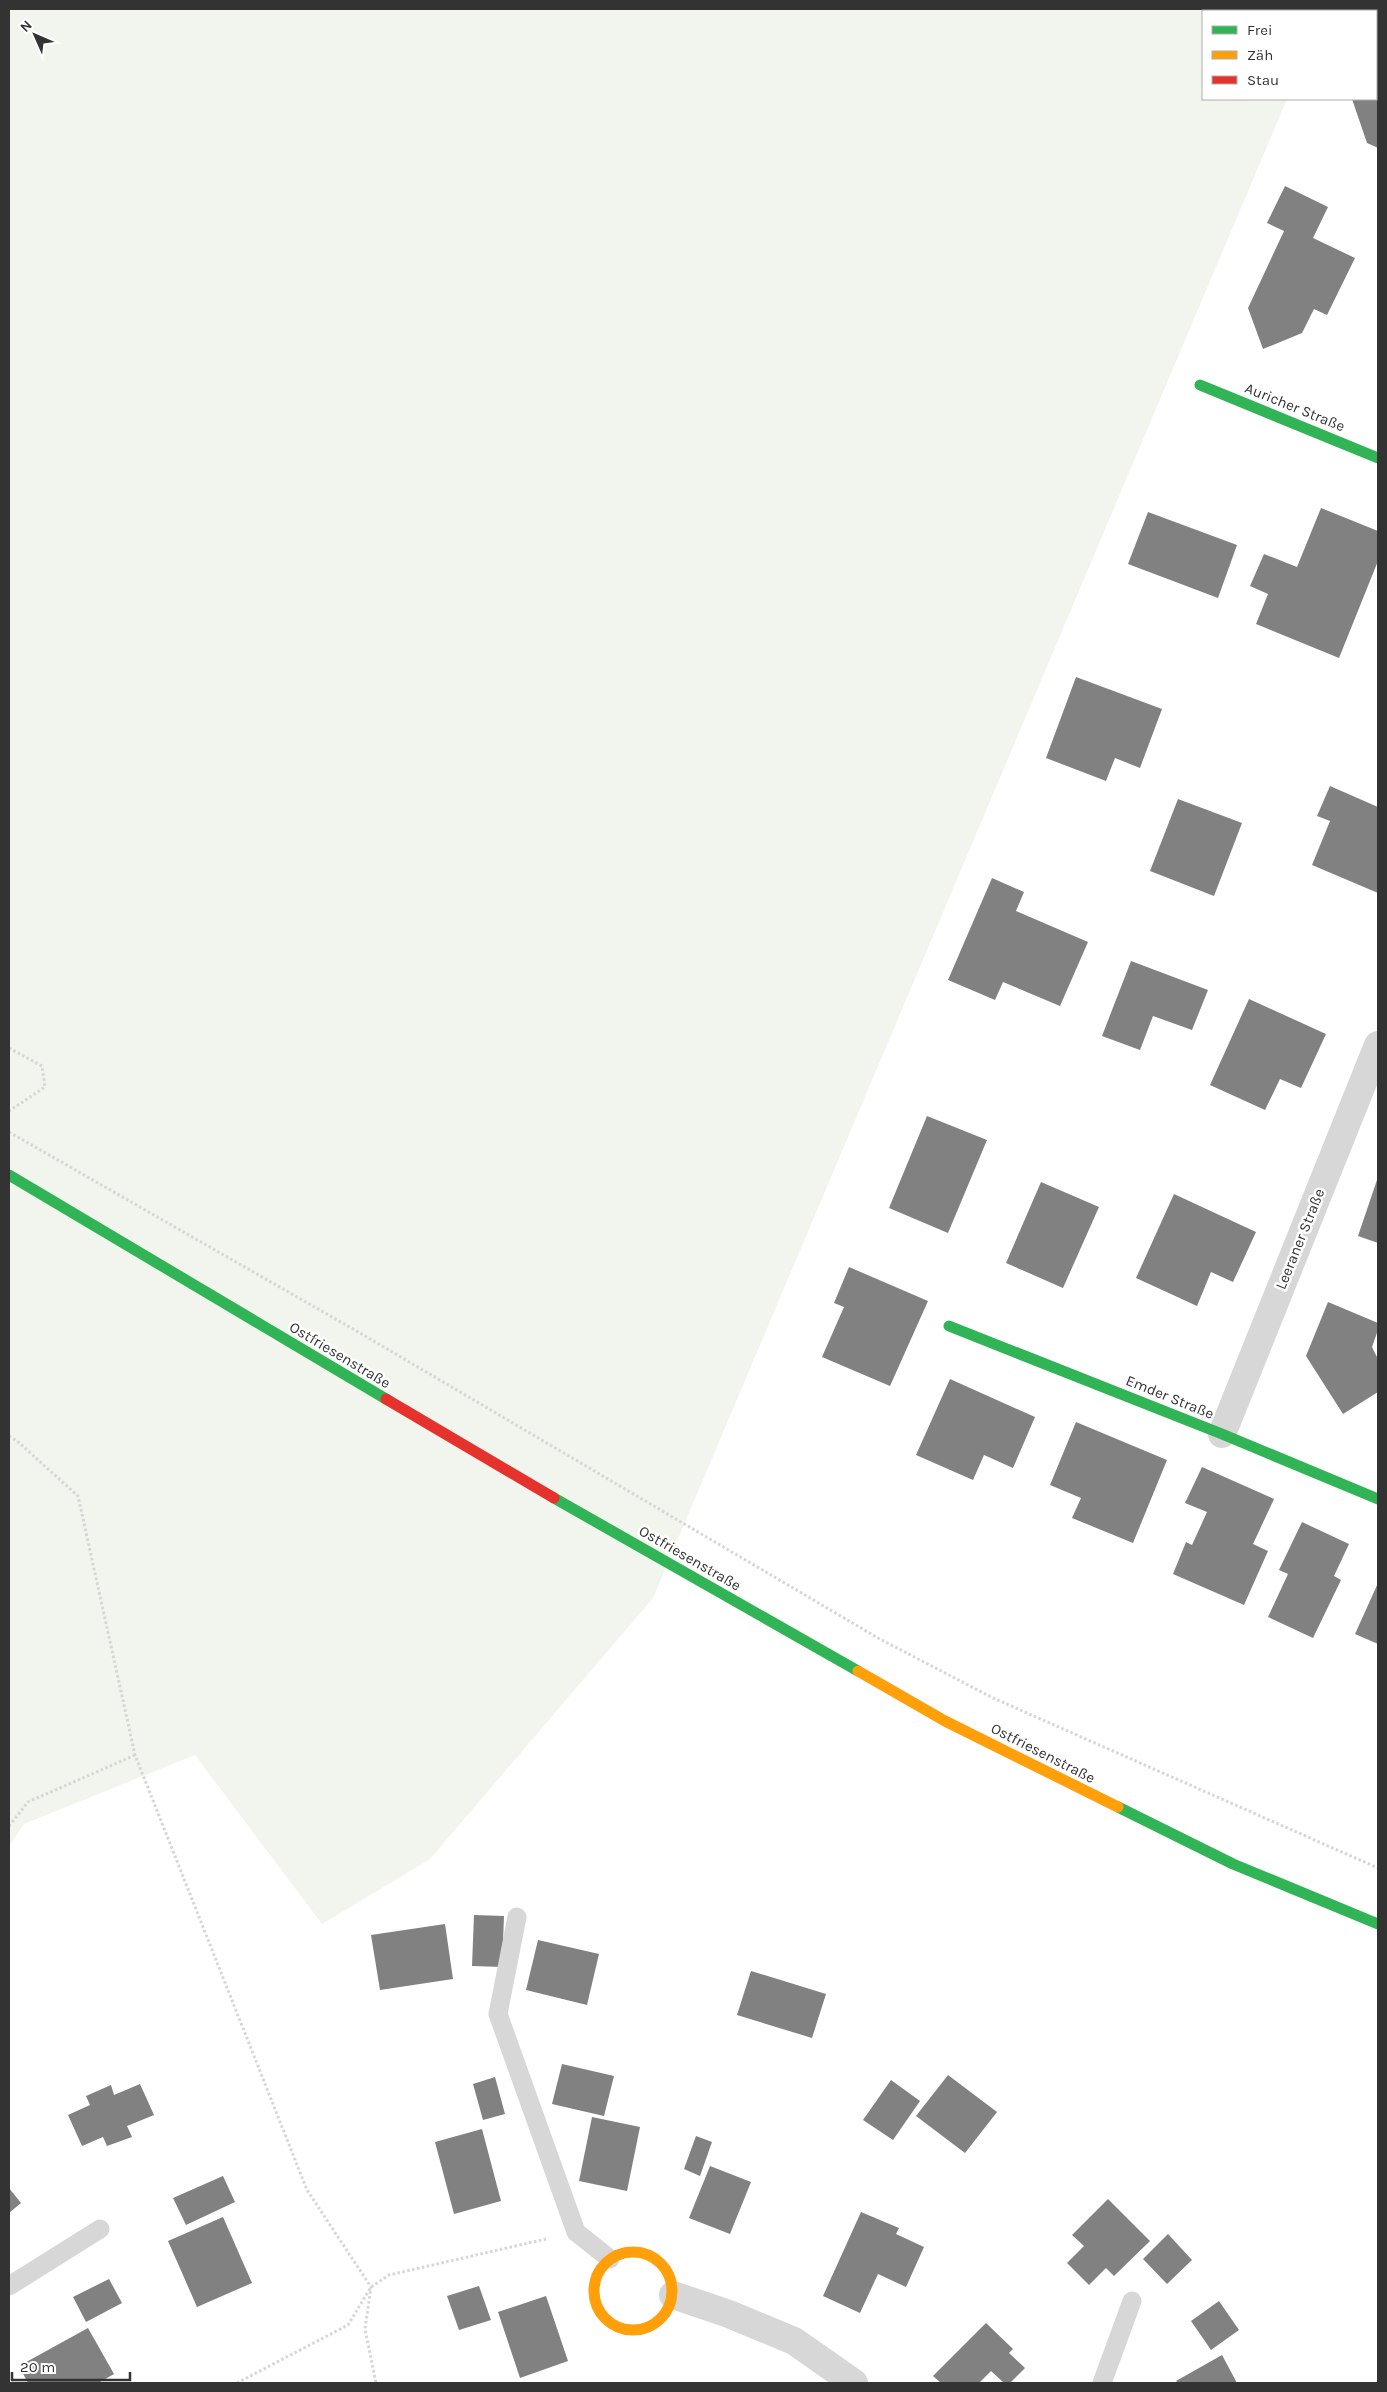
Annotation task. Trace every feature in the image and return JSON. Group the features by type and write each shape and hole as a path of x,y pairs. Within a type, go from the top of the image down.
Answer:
{"main road":[{"name":"Auricher Straße","path":"1200,385 1378,458"},
{"name":"Ostfriesenstraße","path":"9,1175 522,1480 945,1720 1233,1864 1378,1924"},
{"name":"Emder Straße","path":"949,1326 1378,1498"},
{"path":"635,2251 648,2254 659,2260 667,2270 672,2282 673,2295 670,2307 654,2325 643,2329 631,2330 618,2328 608,2322 600,2312 594,2289 596,2278 610,2258 622,2252 635,2251"}],"street":[{"name":"Leeraner Straße","path":"1222,1434 1378,1044"},
{"path":"673,2295 729,2314 794,2341 854,2383"}],"lane":[{"path":"516,1917 498,2014 576,2232 610,2258"},
{"path":"9,2286 100,2229"},
{"path":"1102,2383 1132,2301"}],"path":[{"path":"9,1048 42,1066 45,1087 9,1111"},
{"path":"9,1132 360,1333 878,1638 993,1698 1378,1868"},
{"path":"9,1436 78,1496 135,1755 307,2190 371,2287 365,2329 376,2383"},
{"path":"9,1826 28,1802 135,1755"},
{"path":"238,2383 348,2325 371,2287 389,2274 576,2232"}],"shaded area":[{"path":"9,9 1325,9 1202,10 1202,100 1287,100 653,1598 430,1859 322,1924 195,1755 24,1824 9,1846"}],"building":[{"path":"1377,60 1378,148 1367,143 1352,100 1377,100"},
{"path":"1285,186 1328,207 1313,238 1355,258 1327,315 1314,309 1302,333 1263,349 1248,308 1284,231 1267,223"},
{"path":"1321,508 1378,531 1378,561 1339,658 1256,624 1268,594 1250,586 1264,554 1297,567"},
{"path":"1148,512 1237,545 1218,598 1128,564"},
{"path":"1076,677 1162,709 1140,768 1115,758 1106,781 1046,758"},
{"path":"1330,786 1378,807 1378,893 1312,865 1330,821 1317,816"},
{"path":"1178,799 1242,823 1214,896 1150,871"},
{"path":"992,878 1024,892 1016,911 1088,942 1060,1006 1003,982 995,1000 948,980"},
{"path":"1131,961 1208,990 1192,1030 1153,1016 1140,1050 1102,1036"},
{"path":"1249,999 1326,1034 1301,1088 1280,1079 1265,1110 1210,1085"},
{"path":"927,1116 987,1140 948,1233 889,1208"},
{"path":"1378,1177 1378,1243 1358,1236"},
{"path":"1041,1182 1099,1207 1063,1288 1006,1263"},
{"path":"1174,1194 1256,1232 1233,1282 1211,1272 1197,1306 1136,1278"},
{"path":"849,1267 928,1301 890,1386 822,1357 844,1307 834,1303"},
{"path":"1328,1302 1378,1323 1378,1330 1372,1347 1378,1359 1378,1392 1343,1414 1306,1356"},
{"path":"950,1379 1035,1417 1013,1468 984,1455 973,1480 916,1455"},
{"path":"1076,1422 1167,1460 1133,1543 1072,1518 1081,1498 1050,1485"},
{"path":"1202,1467 1274,1499 1253,1544 1268,1551 1244,1605 1173,1574 1186,1542 1192,1545 1207,1512 1185,1503"},
{"path":"1302,1522 1349,1544 1334,1576 1341,1580 1313,1638 1268,1617 1288,1574 1279,1570"},
{"path":"1378,1583 1378,1644 1355,1634"},
{"path":"474,1915 504,1916 502,1967 472,1966"},
{"path":"445,1924 453,1979 380,1990 371,1935"},
{"path":"538,1940 599,1954 587,2005 526,1990"},
{"path":"751,1971 826,1994 812,2038 737,2015"},
{"path":"562,2064 614,2076 604,2116 552,2104"},
{"path":"948,2075 997,2112 965,2153 916,2116"},
{"path":"495,2077 505,2114 483,2120 473,2084"},
{"path":"891,2080 920,2101 893,2140 863,2120"},
{"path":"140,2084 154,2115 127,2126 132,2137 107,2146 103,2137 82,2146 68,2115 90,2105 86,2096 111,2085 114,2095"},
{"path":"592,2117 640,2127 627,2191 579,2181"},
{"path":"482,2129 501,2201 454,2214 435,2142"},
{"path":"696,2136 712,2142 700,2176 684,2169"},
{"path":"710,2166 751,2182 730,2234 689,2218"},
{"path":"223,2176 235,2202 186,2225 173,2198"},
{"path":"9,2188 21,2203 9,2213"},
{"path":"1108,2199 1150,2241 1114,2276 1106,2268 1089,2285 1067,2263 1084,2246 1072,2235"},
{"path":"861,2212 899,2228 896,2234 924,2247 906,2287 878,2274 860,2313 823,2296"},
{"path":"223,2217 252,2283 197,2307 168,2241"},
{"path":"1168,2234 1192,2260 1167,2284 1143,2259"},
{"path":"109,2279 122,2303 86,2322 73,2297"},
{"path":"479,2286 491,2320 459,2330 447,2296"},
{"path":"546,2296 568,2361 520,2378 498,2312"},
{"path":"1219,2301 1239,2330 1211,2350 1191,2321"},
{"path":"986,2323 1013,2349 1009,2353 1025,2368 1010,2383 1004,2383 991,2371 979,2383 941,2383 933,2376"},
{"path":"88,2328 114,2374 98,2383 28,2383 19,2366"},
{"path":"1222,2355 1237,2383 1178,2383 1176,2381"}],"traffic: fast":[{"path":"1200,385 1378,458"},
{"path":"9,1175 386,1399"},
{"path":"949,1326 1222,1434 1378,1499"},
{"path":"554,1498 858,1671"},
{"path":"1118,1807 1233,1864 1378,1924"}],"traffic: slow":[{"path":"858,1671 945,1721 1118,1807"},
{"path":"625,2252 641,2252 655,2258 666,2269 672,2283 672,2291 672,2299 666,2313 655,2324 641,2330 625,2330 611,2324 600,2313 594,2299 594,2283 600,2269 611,2258 625,2252"}],"traffic: jam":[{"path":"386,1399 554,1498"}]}
